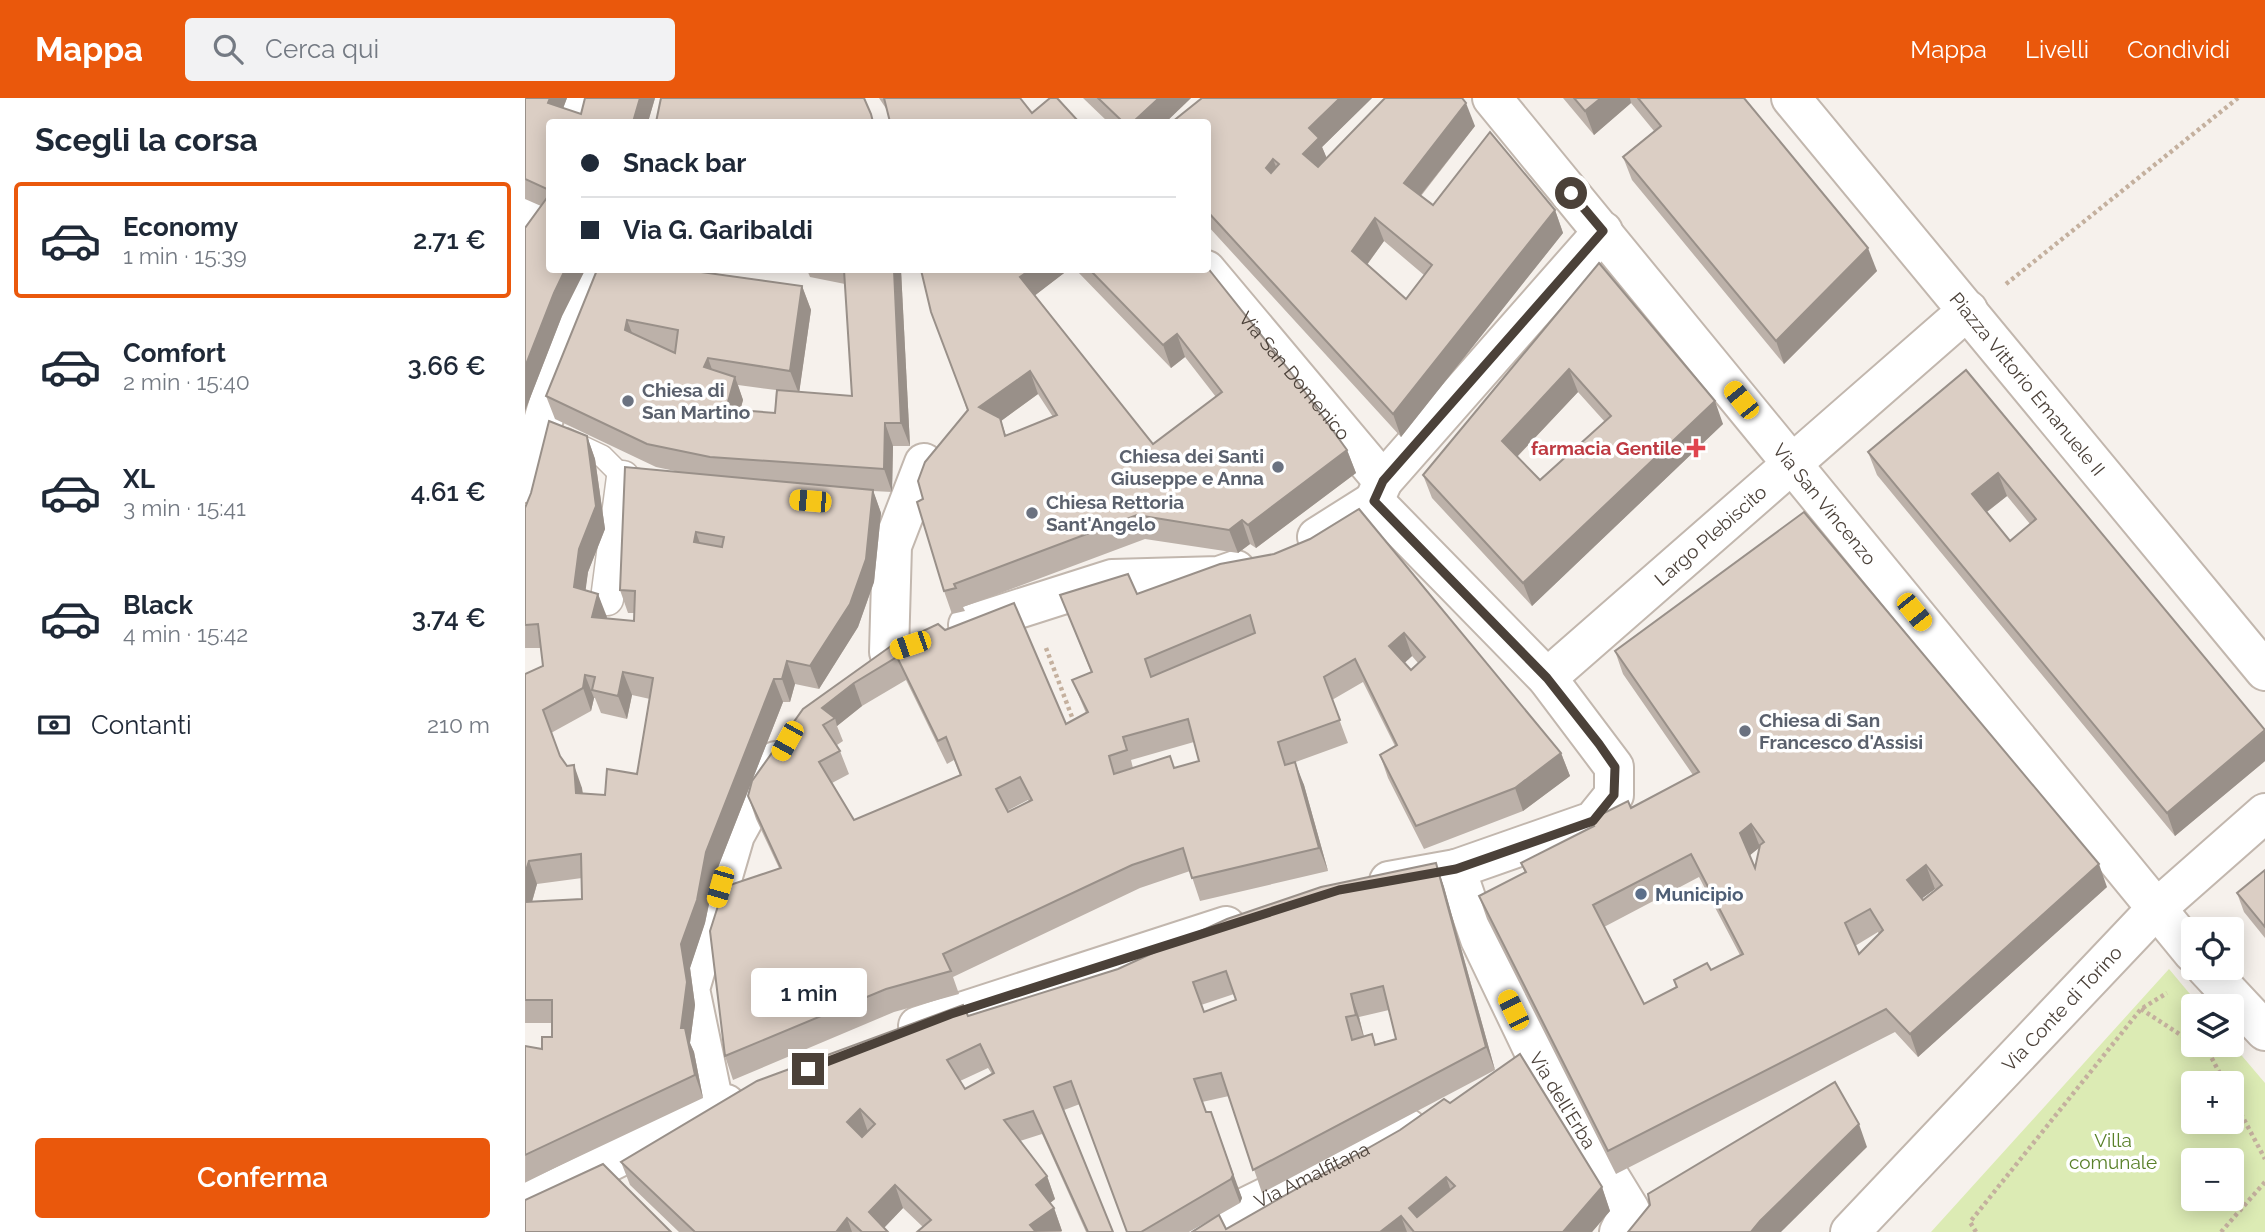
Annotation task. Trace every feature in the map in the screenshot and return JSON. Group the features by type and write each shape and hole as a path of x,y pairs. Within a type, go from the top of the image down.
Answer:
{"street":[{"path":"578,119 586,98"},
{"name":"Via San Vincenzo","path":"1492,98 2181,938"},
{"name":"Piazza Vittorio Emanuele II","path":"1790,98 2265,671"},
{"path":"857,676 914,644 1112,579 1219,576 1276,559 1379,491 1603,231"},
{"path":"525,484 539,427 568,336 598,273"},
{"name":"Via San Domenico","path":"1208,273 1379,491 1547,678"},
{"name":"Largo Plebiscito","path":"1547,678 1968,310"},
{"path":"914,644 892,546 893,508 924,463"},
{"path":"607,599 623,477"},
{"path":"1351,888 1456,869 1593,821 1614,795 1615,767 1547,678"},
{"path":"715,1109 689,989 735,835 795,733"},
{"name":"Via Conte di Torino","path":"1866,1226 2156,909 2265,813"},
{"name":"Via dell'Erba","path":"1456,869 1480,939 1536,1056 1630,1210 1619,1232"},
{"path":"890,1036 1262,915"},
{"name":"Via San Vincenzo","path":"2218,980 2265,1031"},
{"path":"1500,1076 1536,1056"},
{"path":"525,1204 605,1167 715,1109 753,1093"},
{"name":"Via Amalfitana","path":"1195,1232 1262,1197 1369,1149 1441,1109"}],"lane":[{"path":"539,427 602,456 623,477 661,483"}],"path":[{"path":"1968,310 2018,275 2238,98"},
{"path":"1030,605 1077,733"},
{"path":"1976,1232 1970,1222 2141,1009 2181,979"},
{"path":"2141,1009 2181,1035"},
{"path":"2244,1119 2265,1159"},
{"path":"2221,1232 2265,1182"}],"green space":[{"name":"Villa comunale","path":"2169,969 2190,994 2181,994 2181,1057 2243,1057 2265,1083 2265,1232 1931,1232"}],"building":[{"path":"525,98 550,98 548,103 581,114 585,98 640,98 634,119 546,119 546,189 525,179"},
{"path":"661,98 864,98 872,119 657,119"},
{"path":"884,98 1020,98 1032,113 1050,98 1057,98 1076,119 889,119"},
{"path":"1098,98 1159,98 1136,119 1120,119"},
{"path":"1202,98 1340,98 1309,128 1319,138 1303,154 1318,167 1385,98 1462,98 1466,103 1404,183 1433,205 1490,132 1555,210 1393,414 1211,215 1211,119 1176,119","holes":["1273,159 1279,164 1271,173 1266,168","1375,218 1432,265 1406,299 1352,251"]},
{"path":"1574,98 1601,98 1585,111"},
{"path":"1638,98 1744,98 1868,248 1776,341 1623,157 1661,126"},
{"path":"546,199 546,273 564,273 525,367 525,228"},
{"path":"1599,263 1715,401 1523,583 1423,475","holes":["1569,369 1611,416 1540,480 1502,441"]},
{"path":"1211,272 1289,370 1347,450 1248,525 1242,520 1229,530 1137,515 954,584 956,588 944,591 917,502 923,499 918,481 925,462 968,410 931,312 922,273 1026,273 1020,277 1153,444 1222,392 1177,334 1163,345 1093,273","holes":["1030,371 1057,415 1005,436 1000,418 979,407"]},
{"path":"596,273 708,273 802,286 790,371 708,358 704,367 735,377 726,409 775,413 777,390 852,396 844,273 894,273 901,423 885,423 884,469 710,457 647,444 546,396","holes":["627,320 678,330 675,353 625,330"]},
{"path":"1966,370 2265,730 2167,813 1868,452","holes":["1998,473 2036,519 2010,541 1972,494"]},
{"path":"549,421 587,436 596,506 579,549 574,587 598,594 592,617 634,621 635,591 620,590 625,467 873,490 866,559 850,604 810,666 787,661 782,679 774,679 706,852 697,900 681,944 687,982 681,1028 685,1028 695,1075 525,1155 525,1046 542,1049 542,1037 552,1037 552,1000 525,1000 525,902 582,899 581,854 529,861 525,874 525,674 543,666 538,624 525,625 525,508","holes":["696,532 724,537 722,547 694,542","623,672 653,678 637,774 607,769 605,795 576,793 574,765 567,766 560,756 543,710 583,688 585,675 595,677 592,690 618,696"]},
{"path":"1359,509 1561,753 1515,788 1416,826 1380,755 1397,745 1355,659 1324,677 1340,720 1278,742 1285,765 1295,762 1319,848 1192,878 1183,848 1132,865 943,954 951,971 886,989 725,1056 710,931 724,887 781,868 748,796 752,781 803,709 891,646 938,624 945,630 1014,603 1066,724 1088,712 1072,680 1092,672 1060,595 1128,574 1137,594 1220,564 1274,554 1310,539","holes":["1250,615 1255,633 1151,677 1145,659","1404,633 1425,657 1411,670 1389,646","897,657 938,741 946,737 961,775 854,820 819,762 840,751 823,725 835,718 822,708 854,683","1188,719 1199,761 1174,768 1170,756 1114,774 1109,756 1127,750 1123,737","1020,777 1032,800 1008,812 996,789"]},
{"path":"1804,512 2099,864 1910,1034 1886,1009 1608,1151 1479,896 1526,872 1521,863 1594,826 1590,820 1628,801 1631,808 1699,772 1615,651","holes":["1751,824 1764,842 1760,845 1755,868 1740,833","1691,854 1743,954 1711,970 1707,963 1674,980 1677,987 1644,1004 1593,905","1926,865 1942,885 1923,900 1907,880","1870,909 1883,930 1859,954 1845,923"]},
{"path":"1436,863 1486,1047 1253,1170 1221,1073 1194,1079 1206,1112 1211,1112 1233,1175 1231,1179 1141,1232 1127,1232 1071,1081 1054,1087 1113,1232 1088,1232 1033,1111 1004,1120 1047,1176 1036,1185 1054,1208 1030,1225 1036,1232 917,1232 931,1220 895,1185 869,1212 888,1232 862,1232 847,1218 836,1232 695,1232 621,1162 757,1081 963,1005 968,1016 1118,969 1227,919 1321,887","holes":["1226,971 1236,1000 1204,1012 1193,982","1383,986 1396,1039 1375,1045 1372,1034 1352,1040 1346,1017 1356,1015 1351,994","980,1044 994,1073 965,1089 947,1060","860,1109 875,1124 862,1137 847,1122"]},
{"path":"2265,870 2265,927 2237,893"},
{"path":"1520,1054 1602,1187 1563,1232 1414,1232 1401,1216 1380,1232 1192,1232 1219,1215 1226,1229 1400,1130 1444,1099 1450,1103","holes":["1446,1177 1455,1186 1417,1217 1409,1208"]},
{"path":"1835,1082 1859,1124 1751,1232 1628,1232 1650,1205 1648,1194"},
{"path":"603,1164 671,1232 525,1232 525,1200"}],"place":[{"name":"Chiesa di San Martino","path":"628,401"},
{"name":"farmacia Gentile","path":"1696,448"},
{"name":"Chiesa dei Santi Giuseppe e Anna","path":"1278,467"},
{"name":"Chiesa Rettoria Sant'Angelo","path":"1032,513"},
{"name":"Chiesa di San Francesco d'Assisi","path":"1745,731"},
{"name":"Municipio","path":"1641,894"}],"route":[{"path":"808,1069 951,1014 1339,890 1456,869 1593,821 1614,795 1615,767 1547,678 1374,501 1383,481 1603,231 1571,193"}]}
